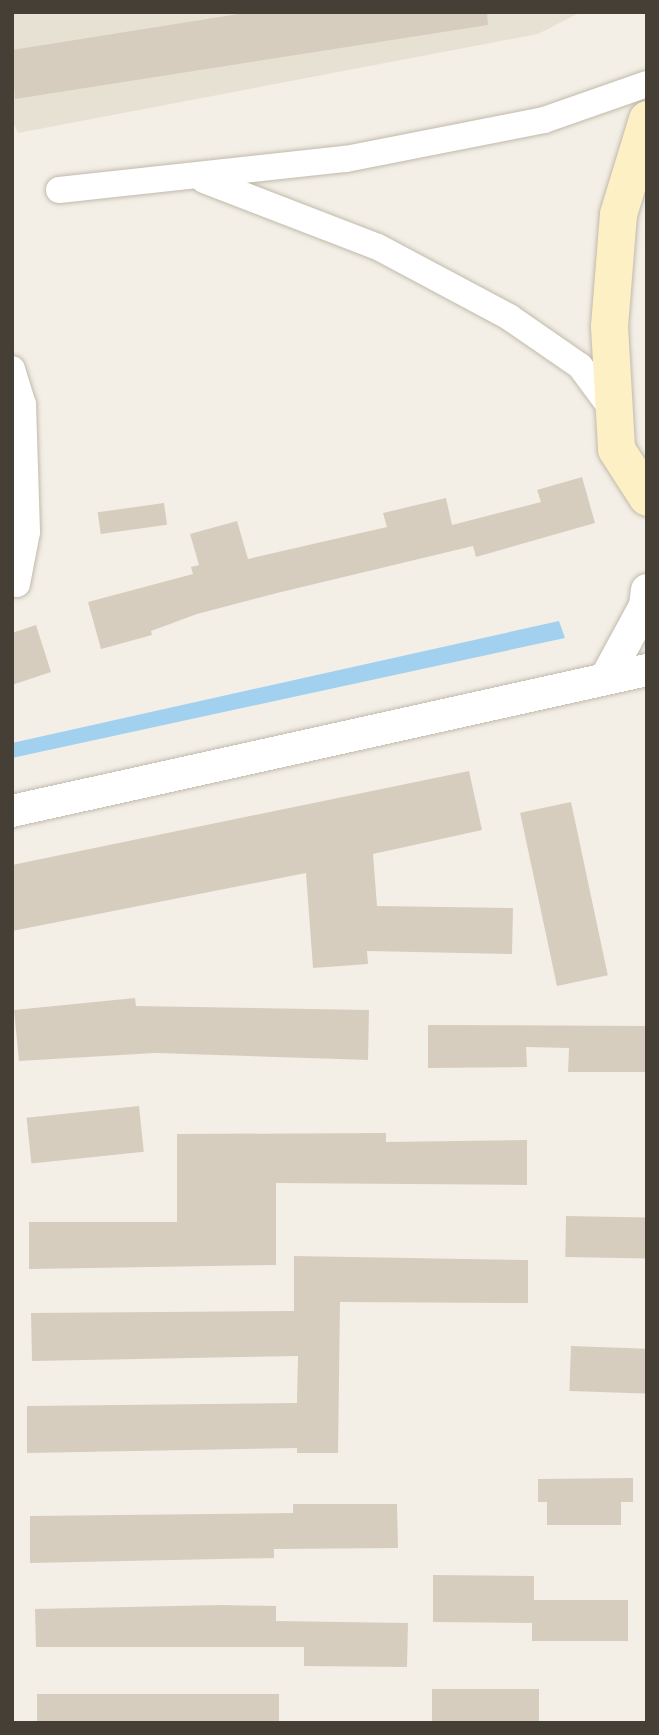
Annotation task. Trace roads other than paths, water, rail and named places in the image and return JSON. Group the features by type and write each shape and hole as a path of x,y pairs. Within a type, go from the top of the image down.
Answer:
{"main road":[{"path":"647,120 618,214 609,326 616,449 647,497"}],"street":[{"path":"59,190 199,178 346,159 544,120 647,84"},
{"path":"199,178 379,247 509,317 580,366 614,411"},
{"path":"12,369 23,404 27,532 17,584"},
{"path":"607,676 645,606 647,590"},
{"path":"12,811 607,676 647,670"}],"water":[{"path":"559,621 565,638 12,758 12,743"}]}
